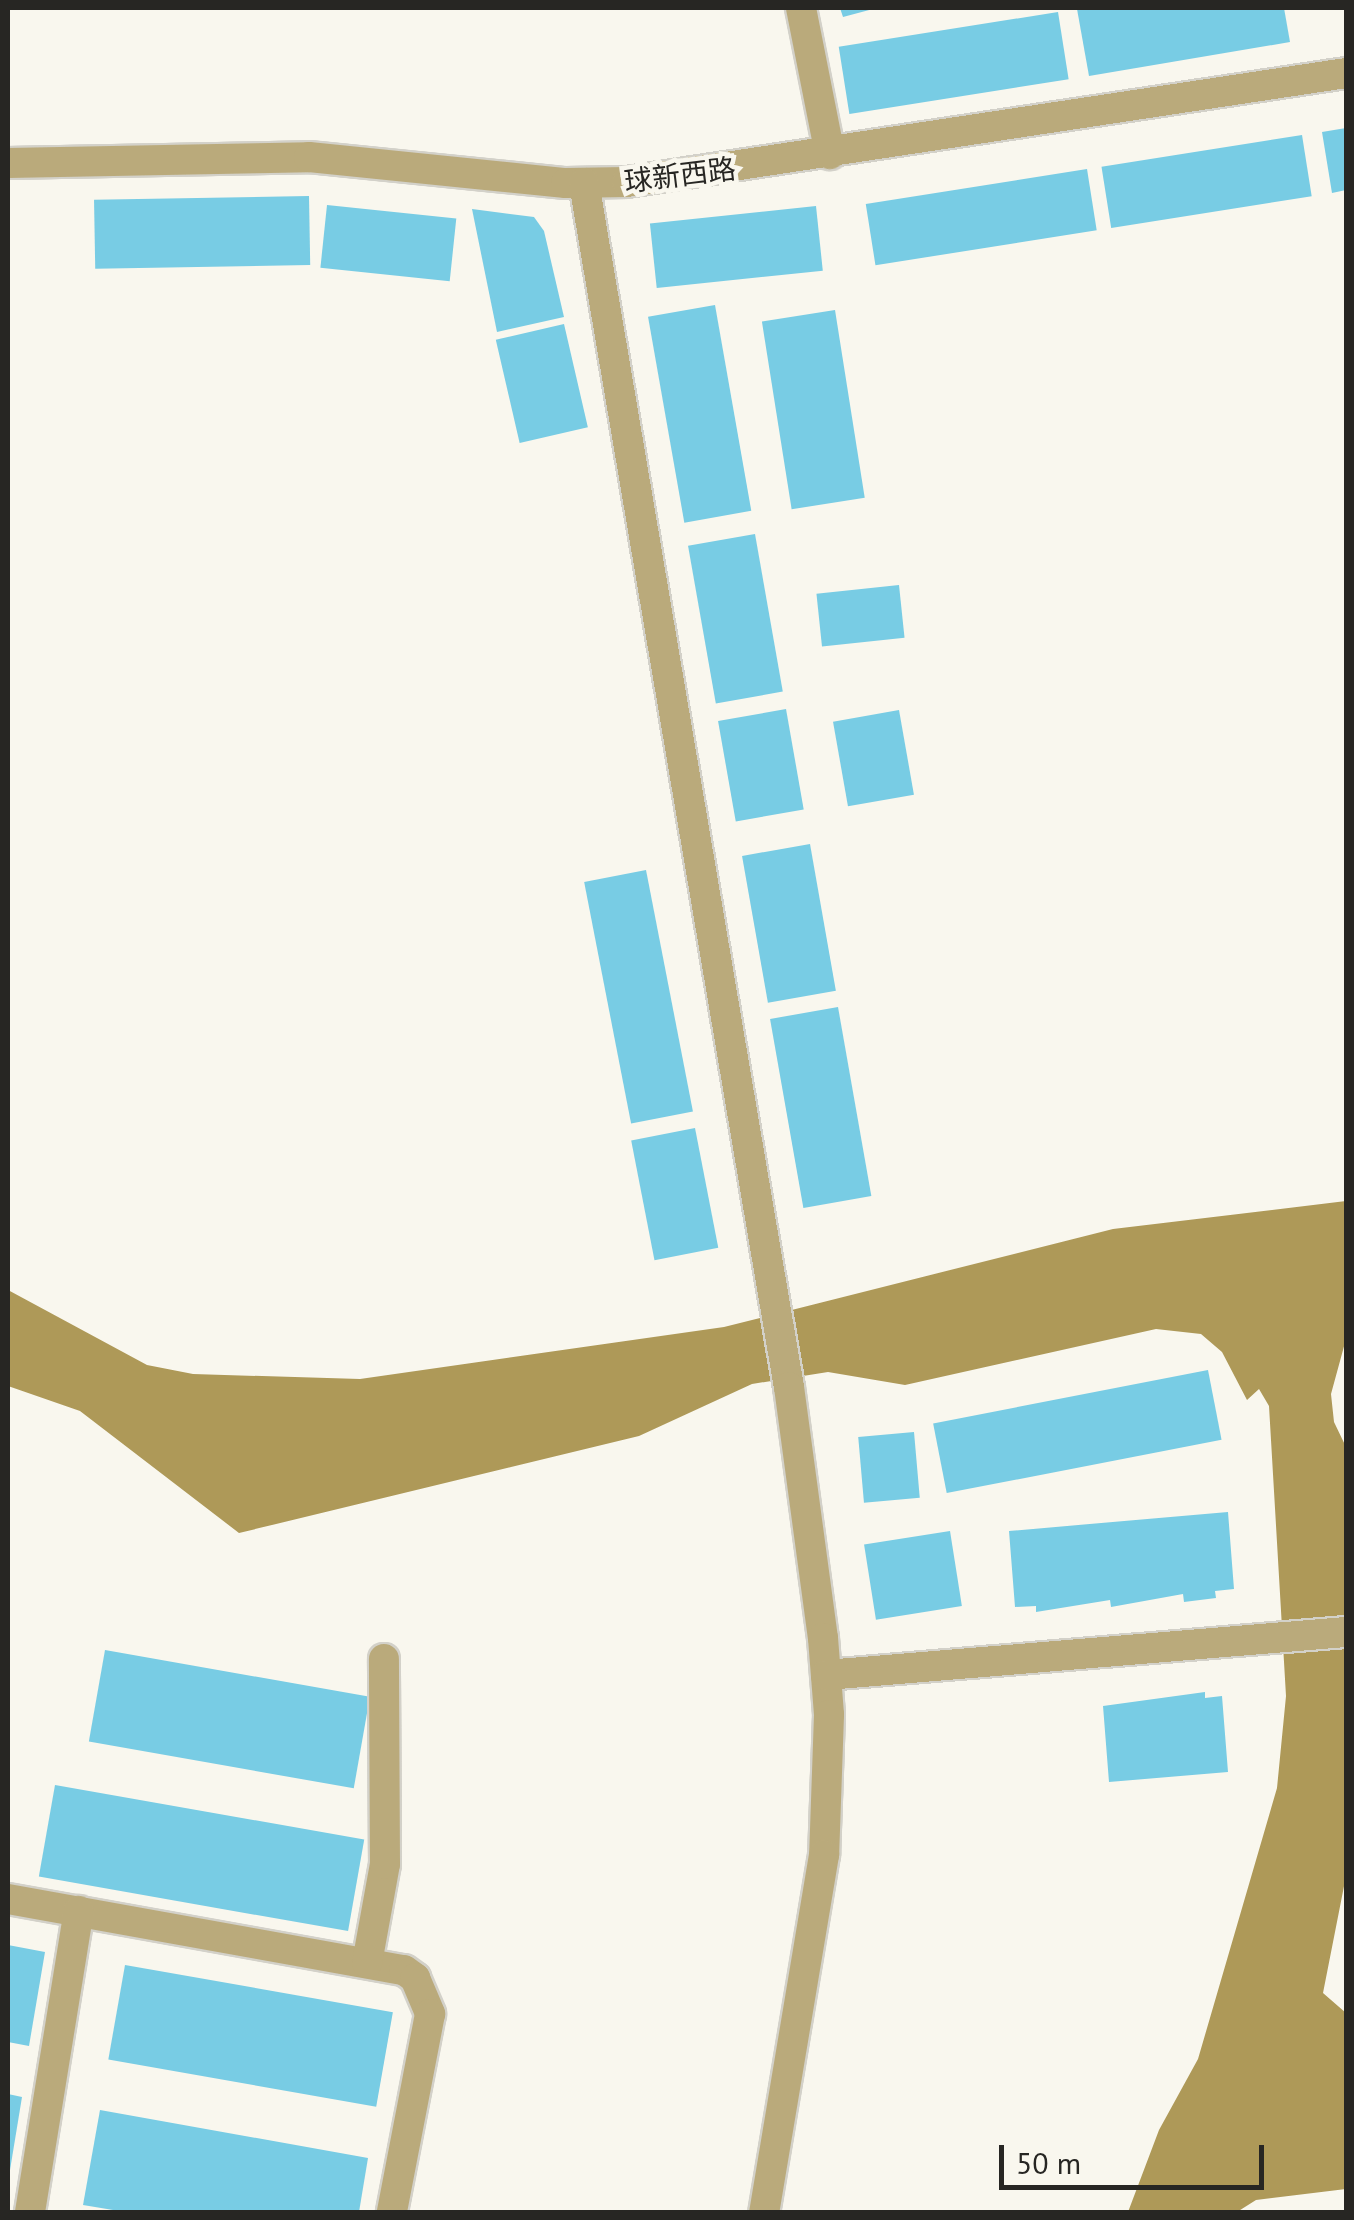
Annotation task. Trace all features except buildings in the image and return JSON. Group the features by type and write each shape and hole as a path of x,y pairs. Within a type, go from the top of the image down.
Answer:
{"street":[{"path":"800,8 830,154"},
{"name":"球新西路","path":"8,163 309,157 584,182 688,176 1346,73"},
{"path":"584,182 789,1387 826,1675 824,1855 764,2212"},
{"path":"826,1675 1261,1636 1346,1632"},
{"path":"366,1963 385,1864 384,1659"},
{"path":"8,1898 366,1963 415,1978 430,2014 392,2212"},
{"path":"30,2212 79,1912"}],"shaded area":[{"path":"1346,1201 1346,1339 1331,1394 1334,1422 1346,1447 1346,1876 1323,1993 1346,2013 1346,2189 1256,2200 1237,2212 1128,2212 1159,2130 1198,2059 1277,1788 1286,1696 1269,1406 1259,1389 1247,1400 1222,1352 1201,1334 1156,1329 905,1385 828,1372 752,1384 639,1436 239,1533 80,1411 8,1386 8,1290 147,1365 193,1374 360,1379 724,1327 1113,1229"}]}
